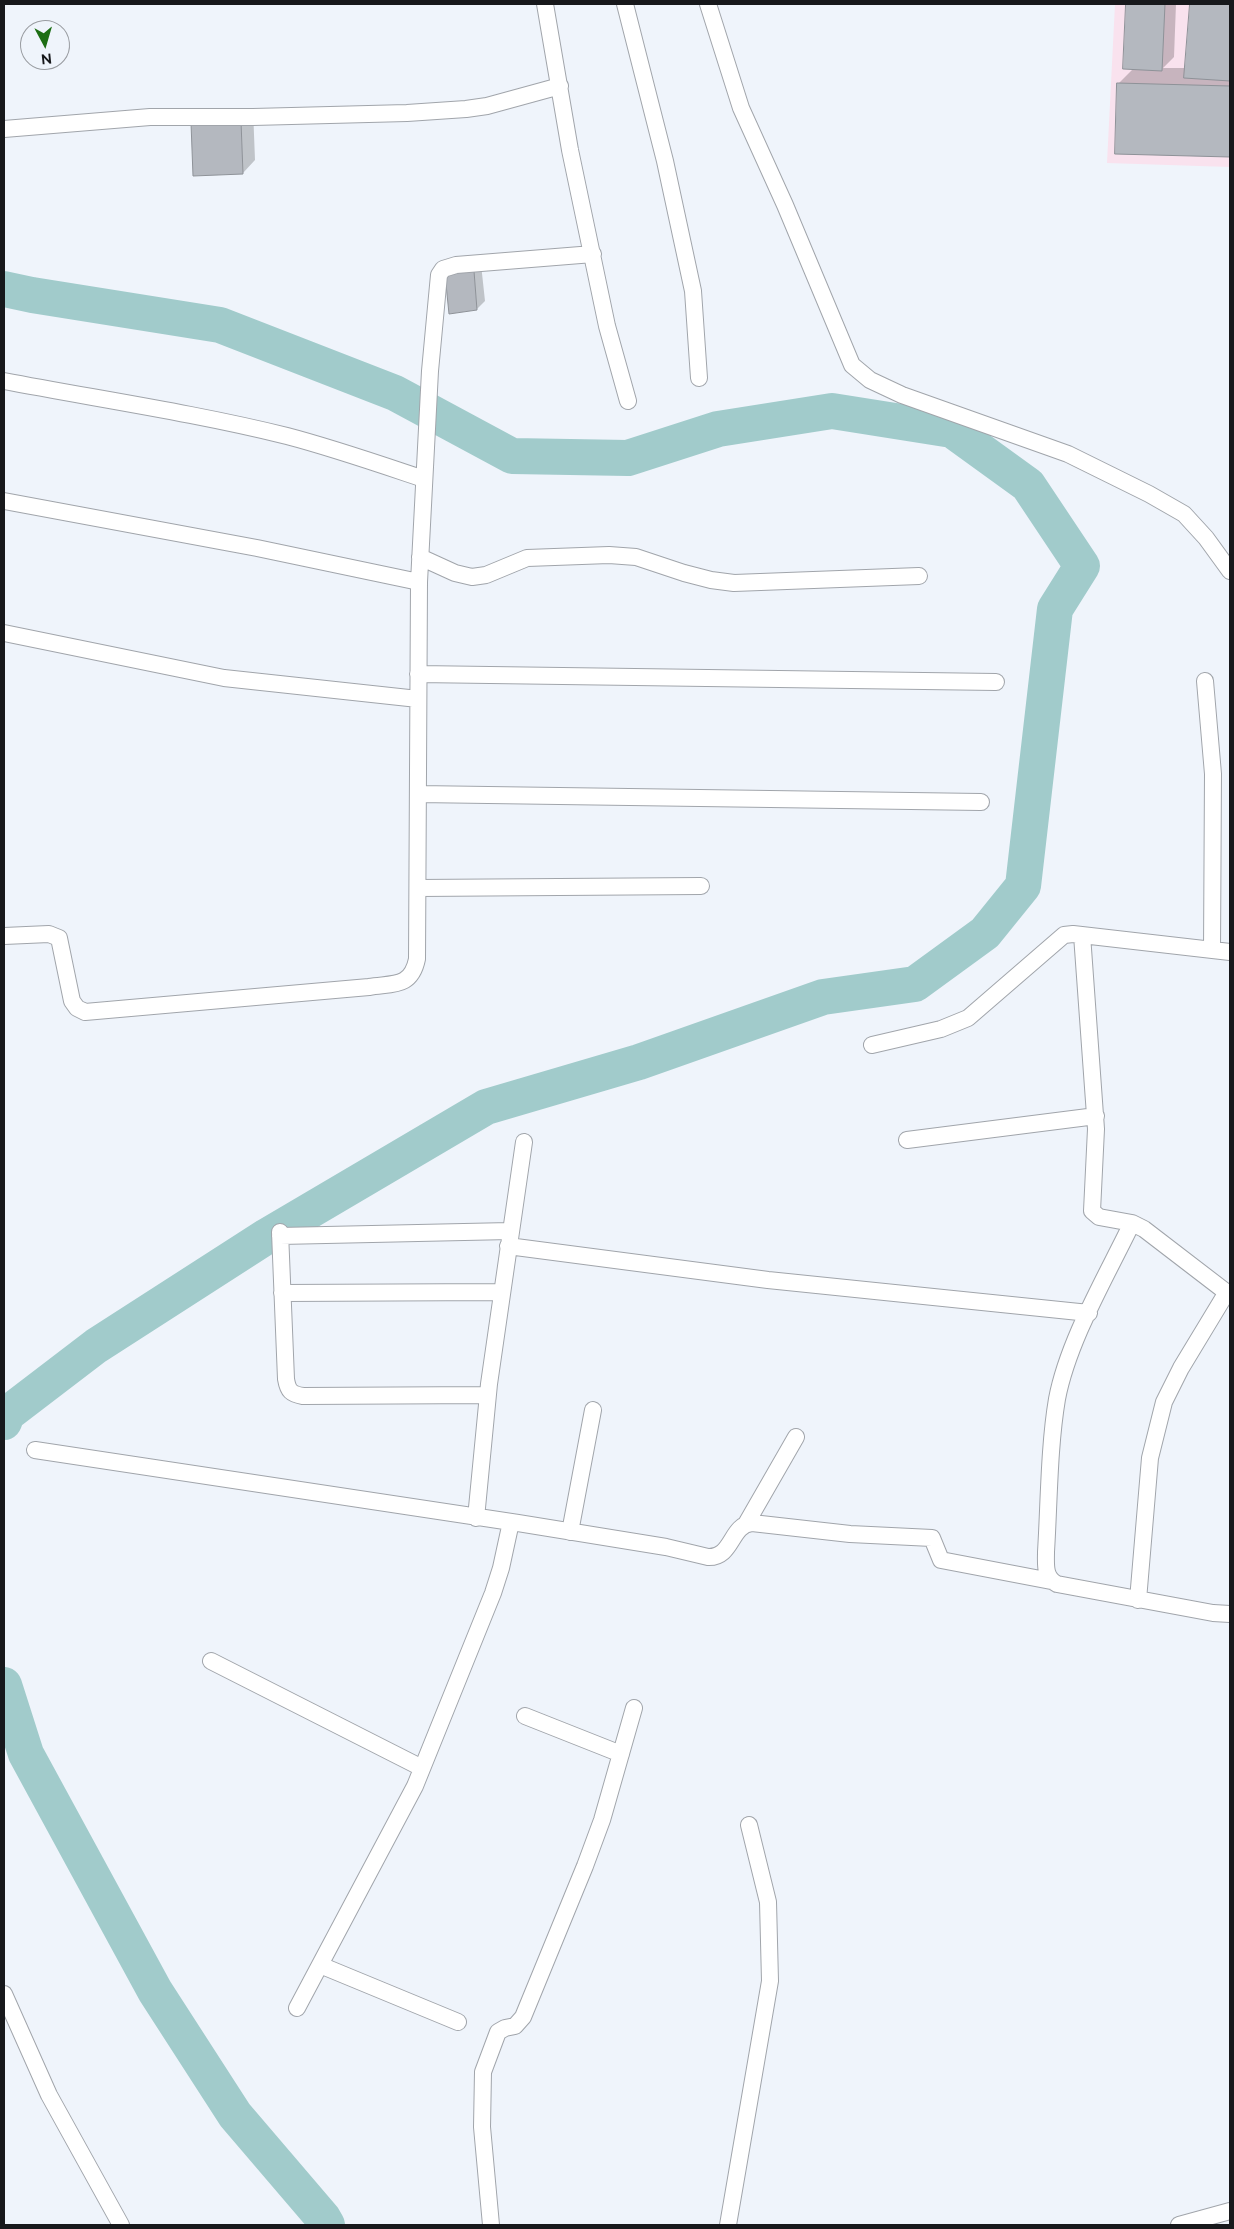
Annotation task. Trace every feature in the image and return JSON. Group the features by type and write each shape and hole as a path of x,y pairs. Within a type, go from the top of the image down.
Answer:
{"street":[{"path":"546,4 570,150 607,326 628,401"},
{"path":"625,4 665,161 693,291 699,378"},
{"path":"708,4 741,108 785,205 852,365 870,380 902,395 1068,454 1149,494 1184,514 1206,538 1230,571"},
{"path":"4,129 150,117 330,115 466,109 487,106 560,86"},
{"path":"4,936 49,934 59,938 72,1001 77,1008 84,1012 369,986 402,982 410,978 414,971 416,959 418,888 420,557 430,371 439,275 444,269 456,265 593,254"},
{"path":"4,381 224,422 288,436 425,473"},
{"path":"4,501 257,548 419,582"},
{"path":"420,557 456,573 472,577 486,575 527,558 609,555 636,557 684,574 710,580 734,582 919,576"},
{"path":"4,633 224,678 418,699"},
{"path":"418,674 996,682"},
{"path":"1205,681 1213,774 1212,950"},
{"path":"418,794 981,802"},
{"path":"418,888 701,886"},
{"path":"1082,935 1096,1116 1092,1211 1099,1217 1132,1223 1166,1245 1228,1293 1181,1368 1164,1402 1150,1458 1138,1600"},
{"path":"872,1045 941,1029 968,1018 1064,936 1082,935 1230,952"},
{"path":"907,1140 1096,1116"},
{"path":"476,1518 488,1395 501,1292 524,1142"},
{"path":"1051,1581 1046,1567 1046,1552 1058,1399 1065,1369 1132,1223"},
{"path":"488,1395 303,1396 293,1394 287,1389 286,1379 280,1234 509,1239 768,1280 1089,1314"},
{"path":"282,1294 501,1292"},
{"path":"570,1532 593,1410"},
{"path":"35,1450 511,1522 666,1547 715,1558 724,1553 746,1524 796,1438"},
{"path":"298,2008 415,1786 493,1594 511,1522"},
{"path":"746,1524 850,1534 932,1538 940,1560 1138,1600 1213,1613 1230,1614"},
{"path":"212,1661 422,1768"},
{"path":"491,2225 482,2127 483,2072 498,2032 515,2026 523,2017 586,1866 602,1820 634,1708"},
{"path":"525,1716 621,1754"},
{"path":"728,2225 770,1981 768,1902 749,1825"},
{"path":"320,1965 458,2022"},
{"path":"4,1994 49,2095 121,2225"},
{"path":"1179,2225 1230,2211"}],"shaded area":[{"path":"1115,4 1230,4 1230,167 1107,163"}],"building":[{"path":"1126,4 1165,4 1162,71 1123,69"},
{"path":"1190,4 1230,4 1230,81 1184,78"},
{"path":"1117,83 1230,86 1230,157 1115,154"},
{"path":"241,121 243,174 193,176 191,123"},
{"path":"474,271 477,310 449,314 445,274"}],"waterway":[{"path":"4,289 220,325 395,393 512,456 628,458 718,429 832,411 952,430 1028,485 1082,566 1055,609 1023,886 985,933 915,984 823,997 639,1062 486,1107 267,1236 96,1346 7,1414 4,1422"},
{"path":"4,1685 26,1754 155,1991 235,2115 327,2225"}]}
